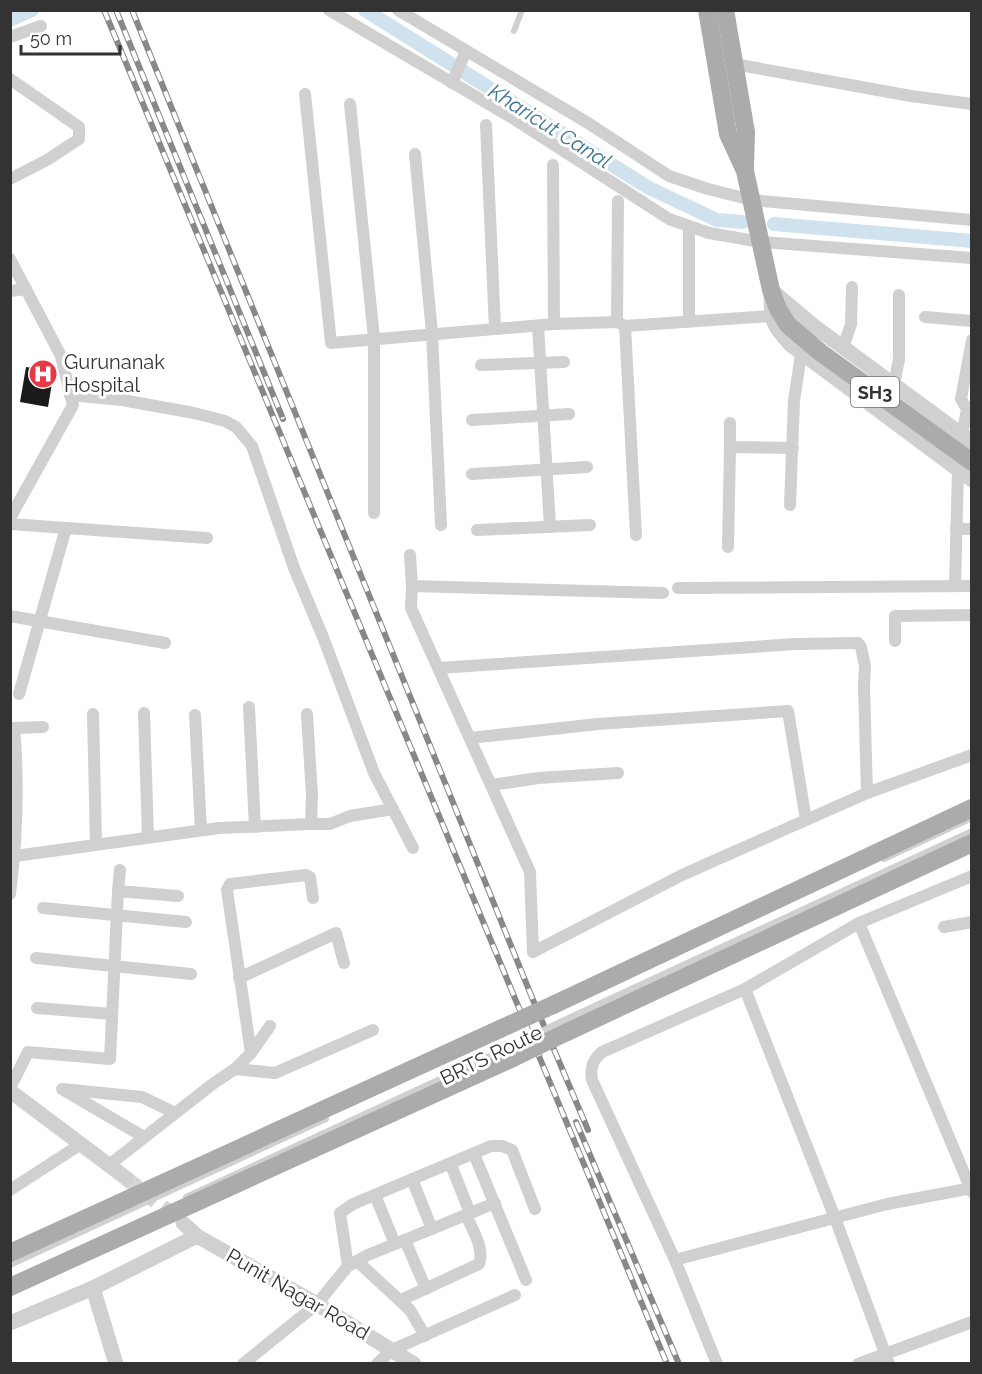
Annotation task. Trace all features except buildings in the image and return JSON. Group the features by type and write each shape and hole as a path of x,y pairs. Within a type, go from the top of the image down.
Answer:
{"main road":[{"path":"707,10 728,134 745,171 752,200"},
{"path":"725,10 746,132 745,171"},
{"name":"SH3","path":"752,200 771,290 778,309 777,316 965,466"},
{"path":"10,1253 552,1005 972,808"},
{"path":"10,1287 564,1027 972,843"}],"street":[{"path":"329,10 514,119 669,219 709,233 761,242 972,258"},
{"path":"398,10 588,123 669,176 752,200 972,220"},
{"path":"10,37 41,26"},
{"path":"452,83 466,51"},
{"path":"734,64 911,96 972,104"},
{"path":"10,79 79,127 79,139 47,160 10,179"},
{"path":"305,94 331,343 554,324 621,324 777,316"},
{"path":"350,104 374,338 374,513"},
{"path":"486,125 495,329"},
{"path":"415,154 432,333 441,525"},
{"path":"552,165 554,324"},
{"path":"618,201 621,324 636,536"},
{"path":"689,226 689,320"},
{"path":"10,259 61,356 73,405 10,518"},
{"path":"843,348 851,324 852,286"},
{"path":"10,291 26,289"},
{"name":"SH3","path":"771,290 843,348 967,439"},
{"path":"894,385 900,358 899,295"},
{"name":"SH3","path":"777,316 777,330 801,354 965,466 972,480"},
{"path":"925,317 972,321"},
{"path":"538,326 550,527"},
{"path":"967,439 967,409 961,399 972,340"},
{"path":"790,505 794,401 801,354"},
{"path":"481,365 564,362"},
{"path":"70,395 122,400 225,421 236,427 252,446 294,568 320,629 374,773 413,848"},
{"path":"472,420 569,414"},
{"path":"728,547 730,423"},
{"path":"730,447 793,448"},
{"path":"955,586 956,529 965,466"},
{"path":"472,474 587,467"},
{"path":"10,524 207,538"},
{"path":"477,530 590,525"},
{"path":"19,694 66,528"},
{"path":"956,529 972,529"},
{"path":"410,555 411,608 531,872 533,952 682,875 867,793 972,755"},
{"path":"412,586 663,593"},
{"path":"678,588 972,586"},
{"path":"896,641 896,616 972,615"},
{"path":"10,616 165,643"},
{"path":"439,668 858,643 865,666 867,793"},
{"path":"249,707 255,827"},
{"path":"470,738 598,724 788,711 806,820"},
{"path":"144,713 148,837"},
{"path":"93,714 96,844"},
{"path":"195,714 201,830"},
{"path":"307,714 312,796 310,824"},
{"path":"10,894 15,856 18,789 13,728 43,727"},
{"path":"492,785 538,778 618,772"},
{"path":"15,856 201,830 330,824 368,811 393,809"},
{"path":"120,870 110,1059 28,1052 10,1090 126,1178"},
{"path":"250,1053 227,894 230,884 306,875 310,877 313,898"},
{"path":"717,1364 675,1260 592,1080 591,1066 594,1059 602,1052 745,989 860,923 972,876"},
{"path":"118,891 178,896"},
{"path":"43,908 186,922"},
{"path":"944,927 972,922"},
{"path":"675,1260 887,1204 971,1189 860,923"},
{"path":"239,978 336,933 344,963"},
{"path":"36,957 191,974"},
{"path":"745,989 888,1359"},
{"path":"37,1008 112,1014"},
{"path":"109,1165 235,1069 270,1026"},
{"path":"235,1069 275,1073 373,1030"},
{"path":"144,1137 58,1087 142,1097 175,1113"},
{"path":"11,1190 81,1144"},
{"path":"425,1336 410,1310 401,1300 352,1264 340,1213 353,1204 491,1146 502,1146 512,1150 535,1209"},
{"path":"474,1154 526,1280"},
{"path":"401,1300 479,1264 481,1259 481,1251 450,1165"},
{"path":"412,1179 432,1229"},
{"path":"375,1195 426,1289"},
{"path":"243,1364 317,1304 352,1264 495,1203"},
{"name":"Punit Nagar Road","path":"183,1223 197,1236 317,1304 414,1364"},
{"path":"10,1323 93,1288 197,1236"},
{"path":"93,1288 116,1364"},
{"path":"377,1364 392,1350 514,1295"},
{"path":"858,1364 888,1359 972,1322"}],"lane":[{"path":"514,31 522,10"},
{"path":"876,863 972,818"},
{"name":"BRTS Route","path":"564,1027 972,831"},
{"name":"BRTS Route","path":"184,1198 511,1053"},
{"path":"10,1265 332,1116"}],"waterway":[{"name":"Kharicut Canal","path":"10,20 32,10"},
{"name":"Kharicut Canal","path":"365,10 649,188 717,220 743,222"},
{"name":"Kharicut Canal","path":"774,224 972,241"}],"tunnel":[{"path":"126,1178 178,1219"}],"railway":[{"path":"104,10 667,1364"},
{"path":"116,10 283,419"},
{"path":"132,10 531,995 588,1130"},
{"path":"576,1122 679,1364"}],"place":[{"name":"Gurunanak Hospital","path":"43,374"}]}
